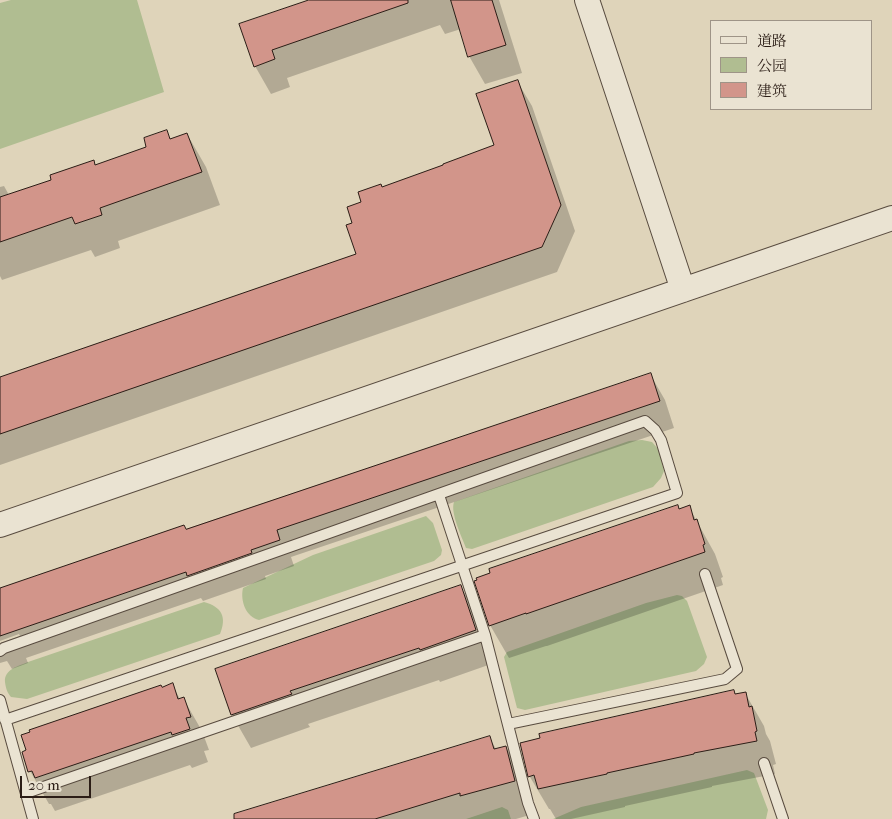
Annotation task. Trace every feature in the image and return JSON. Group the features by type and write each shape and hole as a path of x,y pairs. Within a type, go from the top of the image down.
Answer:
{"street":[{"path":"587,0 683,290"},
{"path":"0,525 892,218"}],"lane":[{"path":"0,651 645,421 655,430 661,440 677,493 6,720"},
{"path":"439,494 485,635 528,803 534,819"},
{"path":"508,724 725,679 737,669 705,574"},
{"path":"26,793 485,635"},
{"path":"0,700 33,819"},
{"path":"764,763 783,819"}],"green space":[{"path":"11,0 137,0 164,92 0,149 0,3"},
{"path":"642,440 652,442 659,450 664,471 653,487 472,549 466,548 455,518 454,502 629,441"},
{"path":"426,516 433,523 442,550 441,555 434,561 259,620 247,612 242,598 243,588 313,555"},
{"path":"677,595 682,596 687,601 707,657 704,664 696,671 525,710 517,708 504,657 507,652 646,603"},
{"path":"204,602 219,610 223,618 220,634 27,699 11,697 8,692 5,678 9,671 17,667"},
{"path":"747,770 754,773 768,810 766,819 553,819 581,807"},
{"path":"502,807 508,810 511,819 466,819"}],"building":[{"path":"309,0 408,0 408,3 272,50 275,59 254,67 239,24"},
{"path":"451,0 492,0 506,45 468,57"},
{"path":"518,80 561,205 542,247 0,434 0,377 356,254 346,225 352,223 347,207 361,202 358,192 381,184 382,187 494,145 476,94"},
{"path":"167,130 170,139 187,133 202,172 100,208 102,215 75,224 72,217 0,242 0,197 51,180 50,175 94,160 95,165 146,147 144,138"},
{"path":"651,373 660,401 277,530 280,540 251,550 252,553 187,576 186,572 0,636 0,588 184,525 186,529"},
{"path":"678,505 679,509 690,505 694,520 697,519 705,544 703,545 705,552 489,626 474,581 477,580 476,578 490,573 489,569"},
{"path":"461,585 476,630 420,650 419,648 290,691 292,694 231,715 215,669"},
{"path":"173,683 178,699 184,697 191,717 186,718 190,729 172,735 171,732 35,778 32,771 28,772 22,752 26,750 21,735 30,732 29,730 161,685 162,687"},
{"path":"734,690 735,694 746,692 749,707 752,706 757,741 694,753 538,789 534,775 528,777 520,743 540,738 539,734"},
{"path":"490,736 494,749 506,746 515,781 460,796 460,793 375,819 234,819 234,814"}]}
